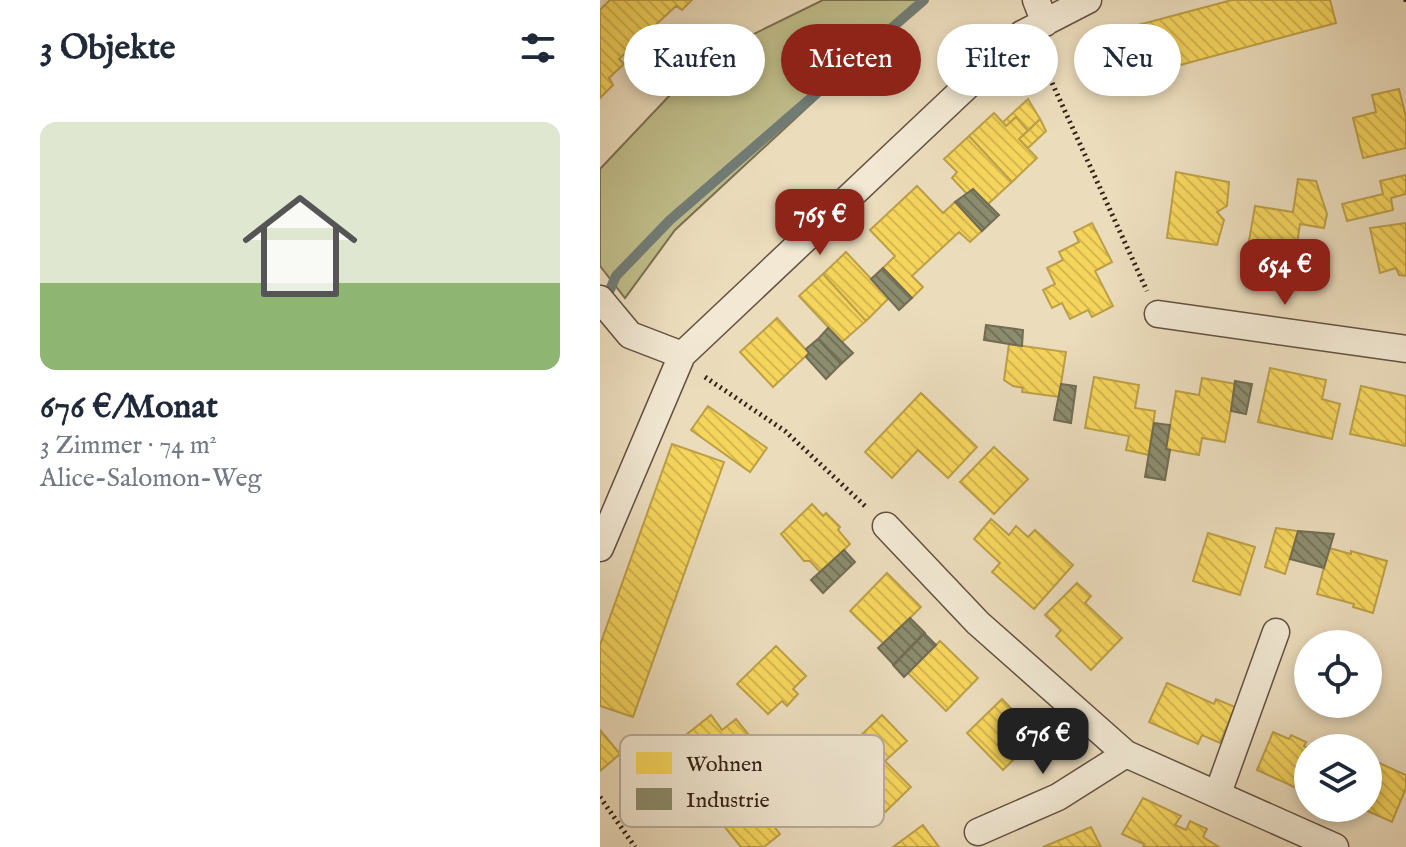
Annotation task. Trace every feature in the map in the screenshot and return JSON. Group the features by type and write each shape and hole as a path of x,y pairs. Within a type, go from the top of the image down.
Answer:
{"street":[{"path":"600,548 682,355 1022,34 1040,11 1088,0"},
{"path":"608,308 630,335 682,355"},
{"path":"1158,314 1406,349"},
{"path":"886,526 978,623 1126,754 1335,847"},
{"path":"1218,793 1276,632"},
{"path":"978,832 1058,797 1126,754"}],"path":[{"path":"1040,11 1043,63 1158,314"},
{"path":"682,355 690,366 785,431 886,526"},
{"path":"600,797 620,826"},
{"path":"621,827 635,847"}],"shaded area":[{"path":"823,0 923,0 897,24 781,24 781,96 819,96 675,230 625,298 600,266 600,169 669,96 765,96 765,29"}],"building: Wohnen":[{"path":"610,0 692,0 682,10 676,6 657,24 624,24 624,54 619,59 624,64 609,78 613,85 600,98 600,10"},
{"path":"1232,0 1330,0 1336,23 1181,65 1181,24 1142,24"},
{"path":"1399,89 1406,117 1406,148 1363,158 1353,118 1376,112 1372,95"},
{"path":"1028,99 1040,119 1028,131 1016,117 1006,126 1003,122"},
{"path":"994,113 1006,126 1016,117 1028,131 1019,139 1037,158 1012,182 969,136"},
{"path":"1040,119 1046,131 1028,148 1019,139"},
{"path":"969,136 1012,182 987,205 973,189 967,194 952,178 957,172 944,159"},
{"path":"1176,172 1229,182 1227,206 1217,212 1224,220 1217,245 1167,238"},
{"path":"1406,175 1406,194 1391,198 1393,210 1347,221 1342,204 1383,194 1380,181"},
{"path":"1298,179 1316,181 1327,214 1324,228 1300,224 1291,284 1243,276 1255,206 1293,212"},
{"path":"917,186 943,213 955,202 982,231 970,242 959,232 912,276 923,287 912,298 883,268 895,256 870,230"},
{"path":"1092,223 1112,262 1095,271 1113,306 1092,317 1088,310 1070,319 1062,303 1052,308 1043,290 1055,284 1047,268 1063,260 1059,252 1079,242 1074,232"},
{"path":"1406,223 1406,276 1399,275 1396,268 1380,273 1370,228"},
{"path":"846,252 889,298 866,321 823,274"},
{"path":"823,274 866,321 842,342 799,296"},
{"path":"777,318 809,353 773,387 740,352"},
{"path":"1009,344 1066,352 1059,397 1022,392 1023,388 1004,380"},
{"path":"1270,368 1326,380 1322,399 1340,404 1332,439 1258,422"},
{"path":"1094,377 1139,385 1135,408 1155,411 1149,455 1126,450 1129,436 1085,428"},
{"path":"1202,378 1236,384 1225,442 1202,438 1199,455 1166,449 1176,391 1199,395"},
{"path":"1361,386 1406,396 1406,446 1350,434"},
{"path":"921,393 977,447 948,478 918,450 892,478 865,452"},
{"path":"708,406 767,448 750,472 691,430"},
{"path":"672,444 724,462 633,717 600,706 600,645"},
{"path":"994,447 1028,479 994,514 960,482"},
{"path":"812,504 840,527 838,530 850,544 821,573 810,561 804,561 781,534"},
{"path":"991,519 1009,535 1016,526 1028,537 1035,530 1073,565 1034,609 992,572 1000,563 974,539"},
{"path":"1276,528 1298,531 1285,574 1265,567"},
{"path":"1208,533 1255,547 1240,595 1193,581"},
{"path":"1329,548 1387,561 1373,613 1353,607 1354,604 1317,594"},
{"path":"887,573 921,607 884,644 850,611"},
{"path":"1077,583 1091,596 1085,603 1122,638 1091,670 1056,636 1061,630 1045,615"},
{"path":"940,641 978,678 946,711 908,673"},
{"path":"776,646 806,676 793,689 798,694 787,706 782,701 768,714 737,684"},
{"path":"1167,683 1214,704 1216,699 1235,707 1220,743 1202,735 1198,744 1149,722"},
{"path":"1002,699 1038,736 1003,770 967,733"},
{"path":"711,715 722,730 736,719 749,735 686,735"},
{"path":"882,715 907,741 885,761 911,787 884,813 884,735 861,735"},
{"path":"600,730 620,754 600,771"},
{"path":"1273,732 1289,739 1291,735 1294,736 1294,787 1257,770"},
{"path":"1382,764 1406,775 1406,788 1392,822 1382,817"},
{"path":"1143,798 1181,816 1175,825 1186,830 1190,821 1207,829 1203,837 1219,847 1143,847 1144,844 1122,834"},
{"path":"923,825 939,847 893,847"},
{"path":"725,827 775,827 780,834 764,847 741,847"},
{"path":"1091,827 1101,847 1043,847"}],"building: Industrie":[{"path":"973,189 999,215 982,231 955,202"},
{"path":"883,268 912,298 899,310 871,279"},
{"path":"986,325 1023,330 1022,346 984,340"},
{"path":"828,328 853,353 841,364 818,339"},
{"path":"818,339 841,364 826,379 806,357 809,353 806,349"},
{"path":"1235,381 1252,384 1246,414 1231,411"},
{"path":"1061,384 1076,386 1071,423 1054,420"},
{"path":"1154,423 1170,425 1165,480 1145,477"},
{"path":"1298,531 1334,534 1324,568 1290,559"},
{"path":"844,550 855,562 823,593 811,580"},
{"path":"910,618 925,633 894,665 878,648"},
{"path":"924,633 936,645 904,677 893,665"}],"waterway":[{"path":"605,301 616,276 670,220 924,0"}]}
